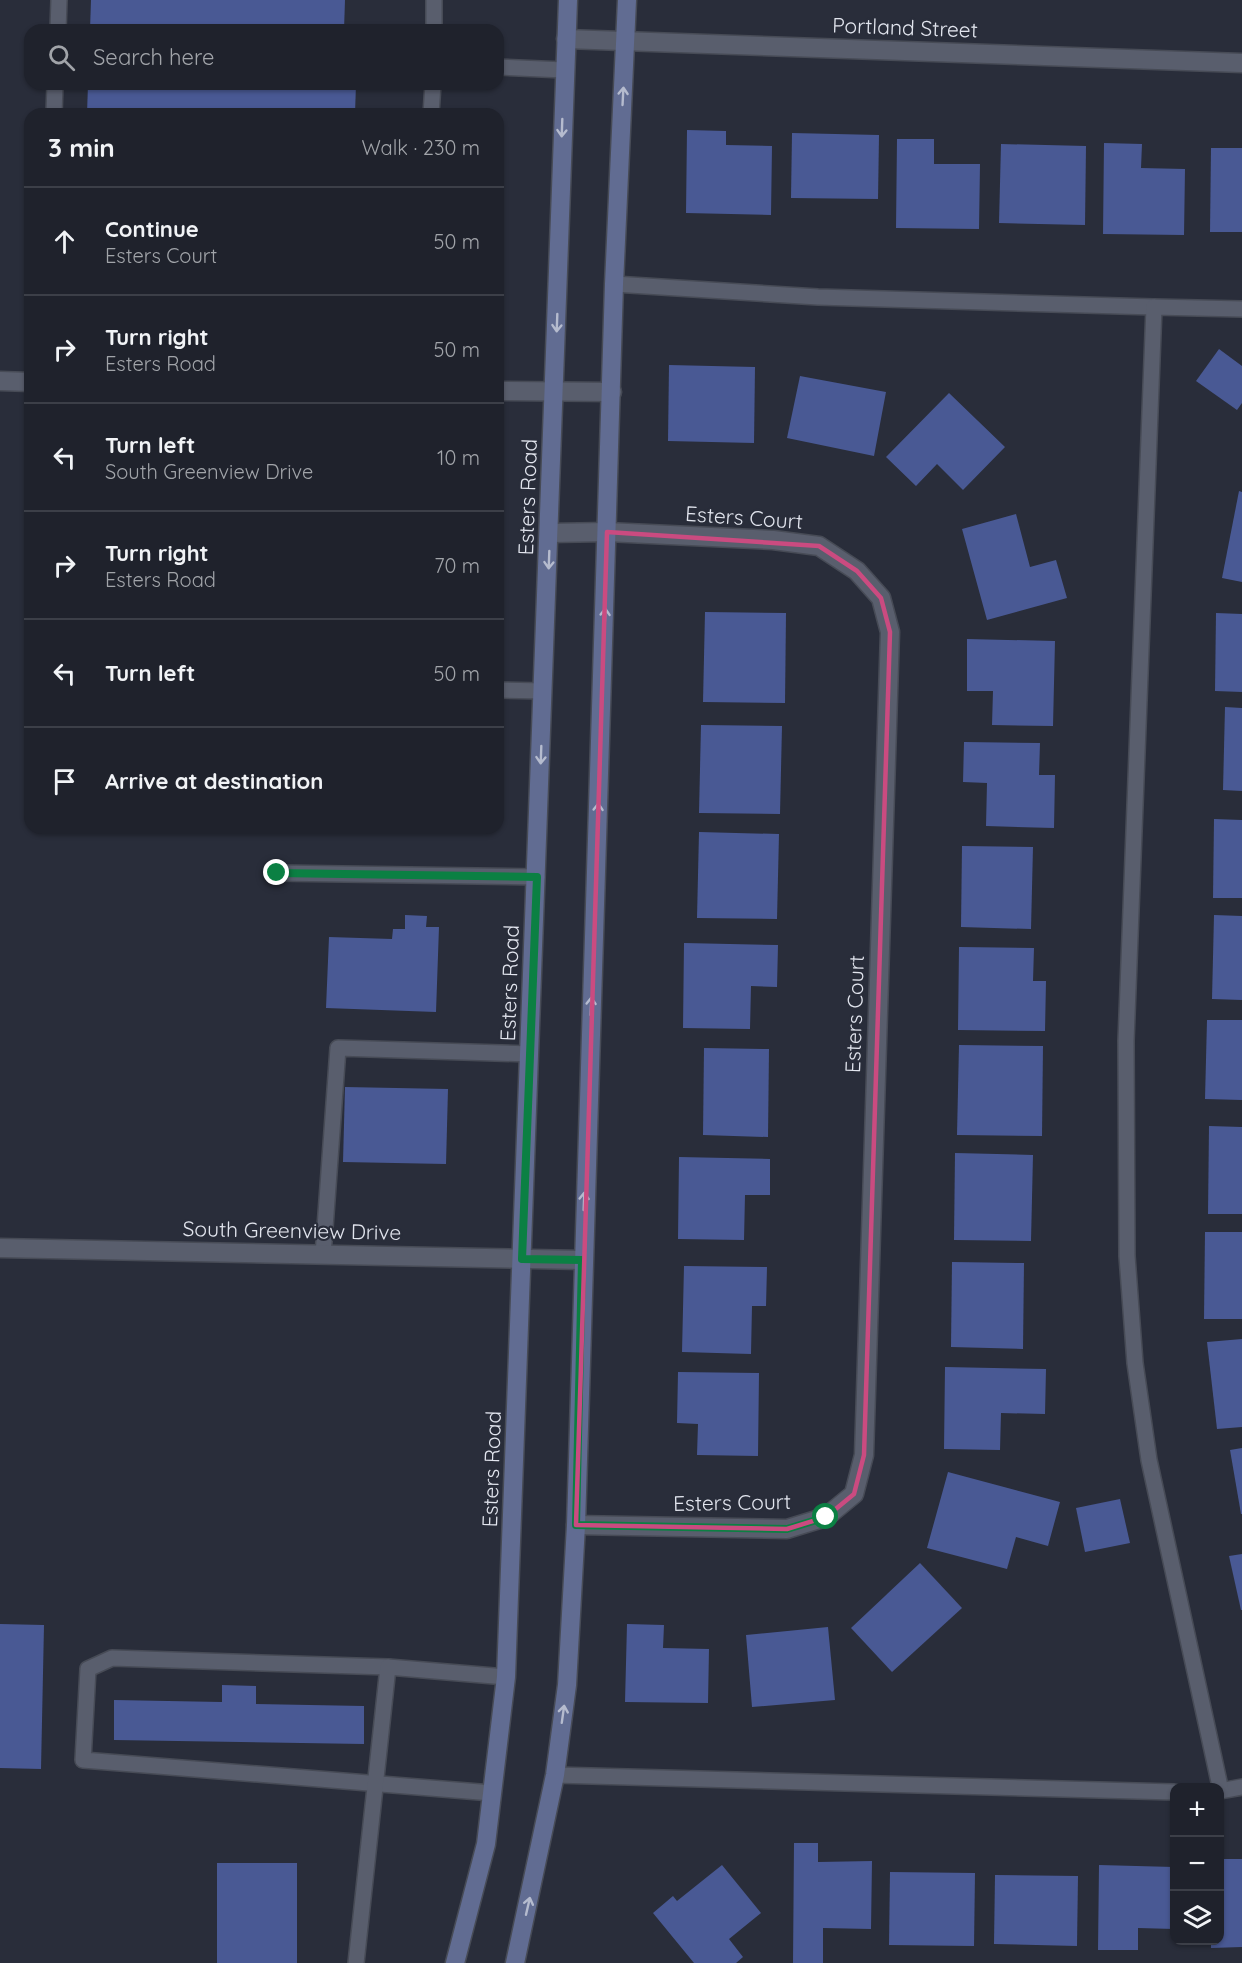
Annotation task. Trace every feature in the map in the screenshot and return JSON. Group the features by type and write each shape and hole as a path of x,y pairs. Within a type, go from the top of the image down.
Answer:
{"main road":[{"name":"Esters Road","path":"455,1963 486,1844 506,1677 568,0"},
{"path":"515,1963 555,1775 567,1684 576,1525 582,1260 608,532 614,284 627,0"}],"street":[{"name":"Portland Street","path":"566,39 1242,63"},
{"path":"0,381 24,382"},
{"path":"504,391 612,393"},
{"name":"Esters Court","path":"550,533 608,532 773,540 819,546 857,571 881,598 890,632 864,1455 854,1494 826,1517 787,1529 576,1525"},
{"name":"South Greenview Drive","path":"0,1248 582,1260"}],"lane":[{"path":"58,24 59,0"},
{"path":"434,0 434,24"},
{"path":"504,67 564,70"},
{"path":"54,108 55,90"},
{"path":"431,108 433,90"},
{"path":"614,284 818,297 1242,309"},
{"path":"1154,307 1126,1041 1127,1256 1135,1363 1149,1460 1218,1783"},
{"path":"504,690 543,690"},
{"path":"277,873 537,877"},
{"path":"323,1255 338,1048 530,1054"},
{"path":"492,1793 83,1760 88,1670 112,1658 388,1667 506,1677"},
{"path":"356,1963 388,1667"},
{"path":"555,1775 1170,1792"},
{"path":"1224,1790 1242,1787"}],"highlighted area":[{"path":"607,532 819,546 857,571 881,598 890,632 864,1455 854,1494 826,1517 787,1529 576,1525"}],"building":[{"path":"91,0 345,0 344,24 90,24"},
{"path":"88,90 356,90 355,108 87,108"},
{"path":"687,130 726,131 726,145 772,146 771,215 686,213"},
{"path":"792,133 879,135 878,199 791,198"},
{"path":"897,139 934,139 934,164 980,164 979,229 896,228"},
{"path":"1104,143 1142,144 1141,168 1185,169 1184,235 1103,234"},
{"path":"1001,144 1086,146 1085,225 999,223"},
{"path":"1211,148 1242,148 1242,232 1210,232"},
{"path":"1219,349 1242,366 1242,403 1237,410 1196,381"},
{"path":"669,365 755,367 754,443 668,441"},
{"path":"800,376 886,392 874,456 787,438"},
{"path":"949,393 1005,447 963,490 937,464 916,486 886,457"},
{"path":"1239,491 1242,492 1242,582 1222,578"},
{"path":"1016,514 1030,567 1056,560 1067,598 987,620 962,529"},
{"path":"705,612 786,613 785,703 703,702"},
{"path":"1216,613 1242,614 1242,692 1215,691"},
{"path":"967,639 1055,641 1053,726 992,725 993,691 967,691"},
{"path":"1225,707 1242,708 1242,791 1223,790"},
{"path":"701,725 782,726 780,814 699,813"},
{"path":"964,742 1040,743 1039,775 1055,775 1054,828 986,826 987,783 963,782"},
{"path":"1214,819 1242,820 1242,898 1213,898"},
{"path":"699,832 779,834 777,919 697,918"},
{"path":"962,846 1033,847 1031,929 961,927"},
{"path":"405,915 427,916 426,927 439,927 436,1012 326,1008 329,937 392,939 393,929 405,929"},
{"path":"1214,915 1242,916 1242,1000 1212,999"},
{"path":"684,943 778,945 777,987 751,986 750,1029 683,1028"},
{"path":"959,947 1034,948 1033,981 1046,981 1045,1031 958,1030"},
{"path":"1207,1020 1242,1020 1242,1100 1205,1099"},
{"path":"959,1045 1043,1046 1042,1136 957,1135"},
{"path":"704,1048 769,1049 768,1137 703,1135"},
{"path":"345,1087 448,1089 446,1164 343,1162"},
{"path":"1209,1126 1242,1127 1242,1214 1208,1214"},
{"path":"955,1153 1033,1155 1031,1241 954,1240"},
{"path":"679,1157 770,1159 770,1195 745,1195 744,1240 678,1239"},
{"path":"1205,1232 1242,1232 1242,1319 1204,1319"},
{"path":"952,1262 1024,1263 1023,1349 951,1347"},
{"path":"684,1266 767,1267 766,1306 752,1306 751,1354 682,1352"},
{"path":"1242,1339 1242,1427 1217,1429 1207,1342"},
{"path":"945,1367 1046,1369 1045,1414 1001,1413 1000,1450 944,1449"},
{"path":"678,1372 759,1373 758,1456 697,1455 698,1424 677,1423"},
{"path":"1242,1448 1242,1514 1241,1514 1230,1450"},
{"path":"948,1472 1060,1502 1048,1546 1016,1537 1007,1569 927,1548"},
{"path":"1120,1499 1130,1543 1085,1552 1076,1508"},
{"path":"1242,1554 1242,1610 1241,1610 1229,1556"},
{"path":"920,1563 962,1608 892,1672 851,1628"},
{"path":"0,1624 44,1625 41,1769 0,1768"},
{"path":"627,1624 664,1625 663,1648 709,1649 708,1703 625,1702"},
{"path":"828,1627 835,1700 752,1707 746,1635"},
{"path":"222,1685 256,1686 256,1704 364,1706 364,1744 114,1740 114,1700 222,1702"},
{"path":"794,1843 818,1843 818,1862 872,1861 871,1929 823,1928 823,1963 793,1963"},
{"path":"1224,1859 1242,1859 1242,1947 1211,1948 1211,1945 1224,1945"},
{"path":"217,1863 297,1863 297,1963 217,1963"},
{"path":"722,1865 761,1913 729,1939 743,1957 736,1963 694,1963 653,1913 673,1896 677,1901"},
{"path":"1099,1865 1170,1867 1170,1929 1138,1928 1138,1950 1098,1950"},
{"path":"890,1872 975,1873 974,1946 889,1945"},
{"path":"995,1875 1078,1876 1077,1946 994,1944"}],"route":[{"path":"277,873 537,877 522,1259 582,1260 576,1525 787,1529 826,1517"}]}
